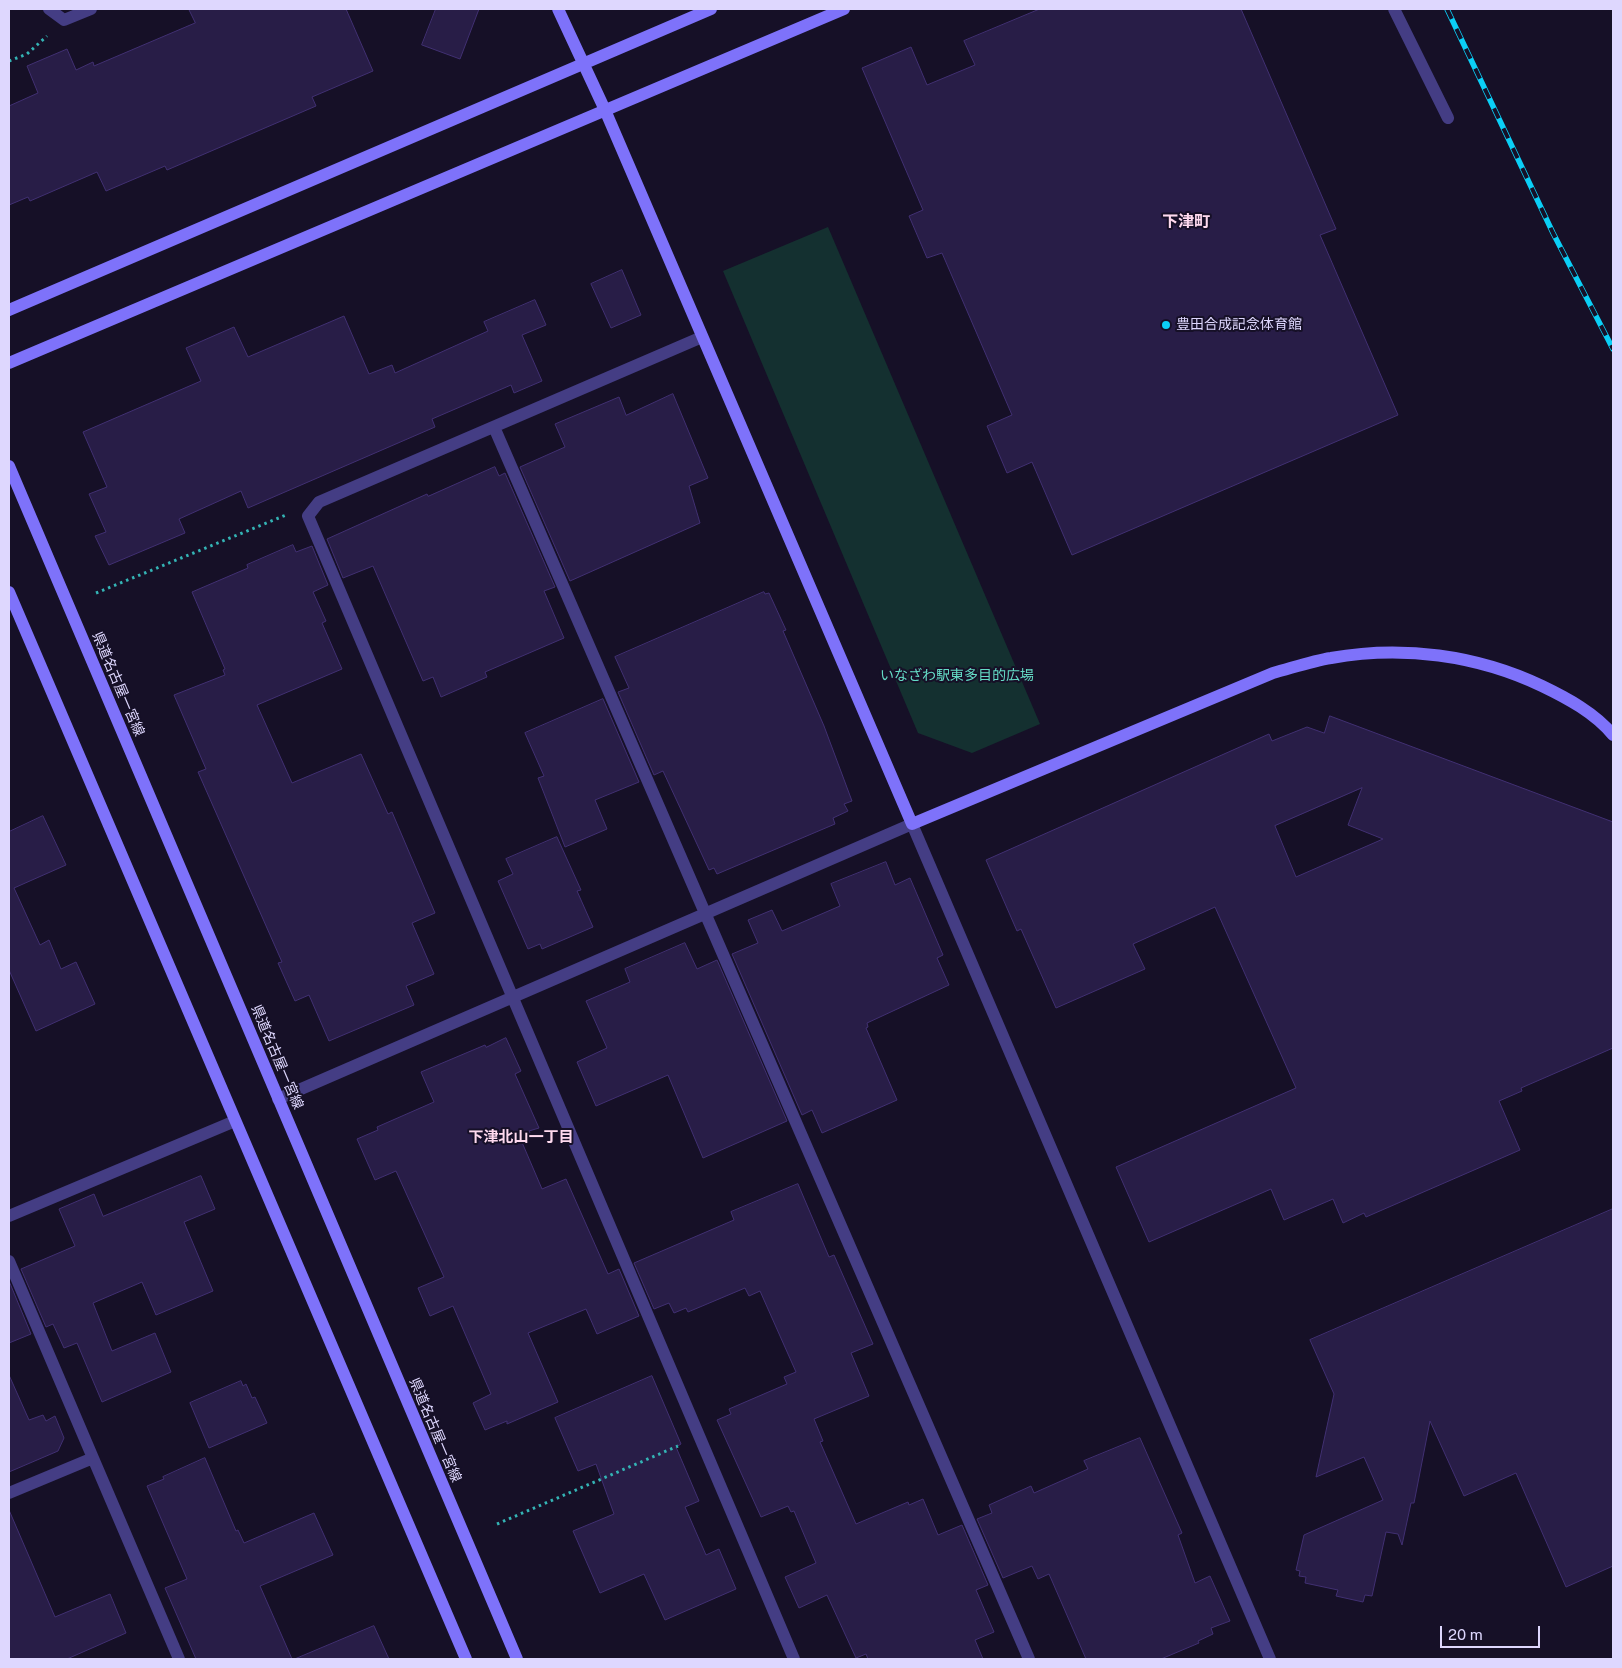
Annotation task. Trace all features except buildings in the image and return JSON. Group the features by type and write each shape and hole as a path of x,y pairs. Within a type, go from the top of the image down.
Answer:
{"street":[{"path":"49,9 64,20 91,9"},
{"path":"558,9 605,110 1270,1659"},
{"path":"9,310 711,9"},
{"path":"9,363 844,9"},
{"path":"1394,9 1448,118"},
{"path":"702,337 319,502 308,516 794,1659"},
{"path":"494,427 1029,1659"},
{"name":"県道名古屋一宮線","path":"9,466 517,1659"},
{"path":"9,592 466,1659"},
{"path":"278,1099 912,824 1273,673 1331,658 1375,653 1422,653 1475,661 1523,677 1568,699 1613,735"},
{"path":"9,1216 235,1120"},
{"path":"9,1261 179,1659"},
{"path":"9,1494 93,1458"}],"path":[{"path":"9,61 27,54 64,20"},
{"path":"96,593 319,502"},
{"path":"498,1524 699,1437"}],"green space":[{"name":"いなざわ駅東多目的広場","path":"828,227 1040,724 972,753 918,733 723,271"}],"railway":[{"path":"1447,9 1553,233 1613,349"}],"place":[{"name":"豊田合成記念体育館","path":"1166,325"}],"district":[{"name":"下津町","path":"1186,222"},
{"name":"下津北山一丁目","path":"521,1137"}]}
